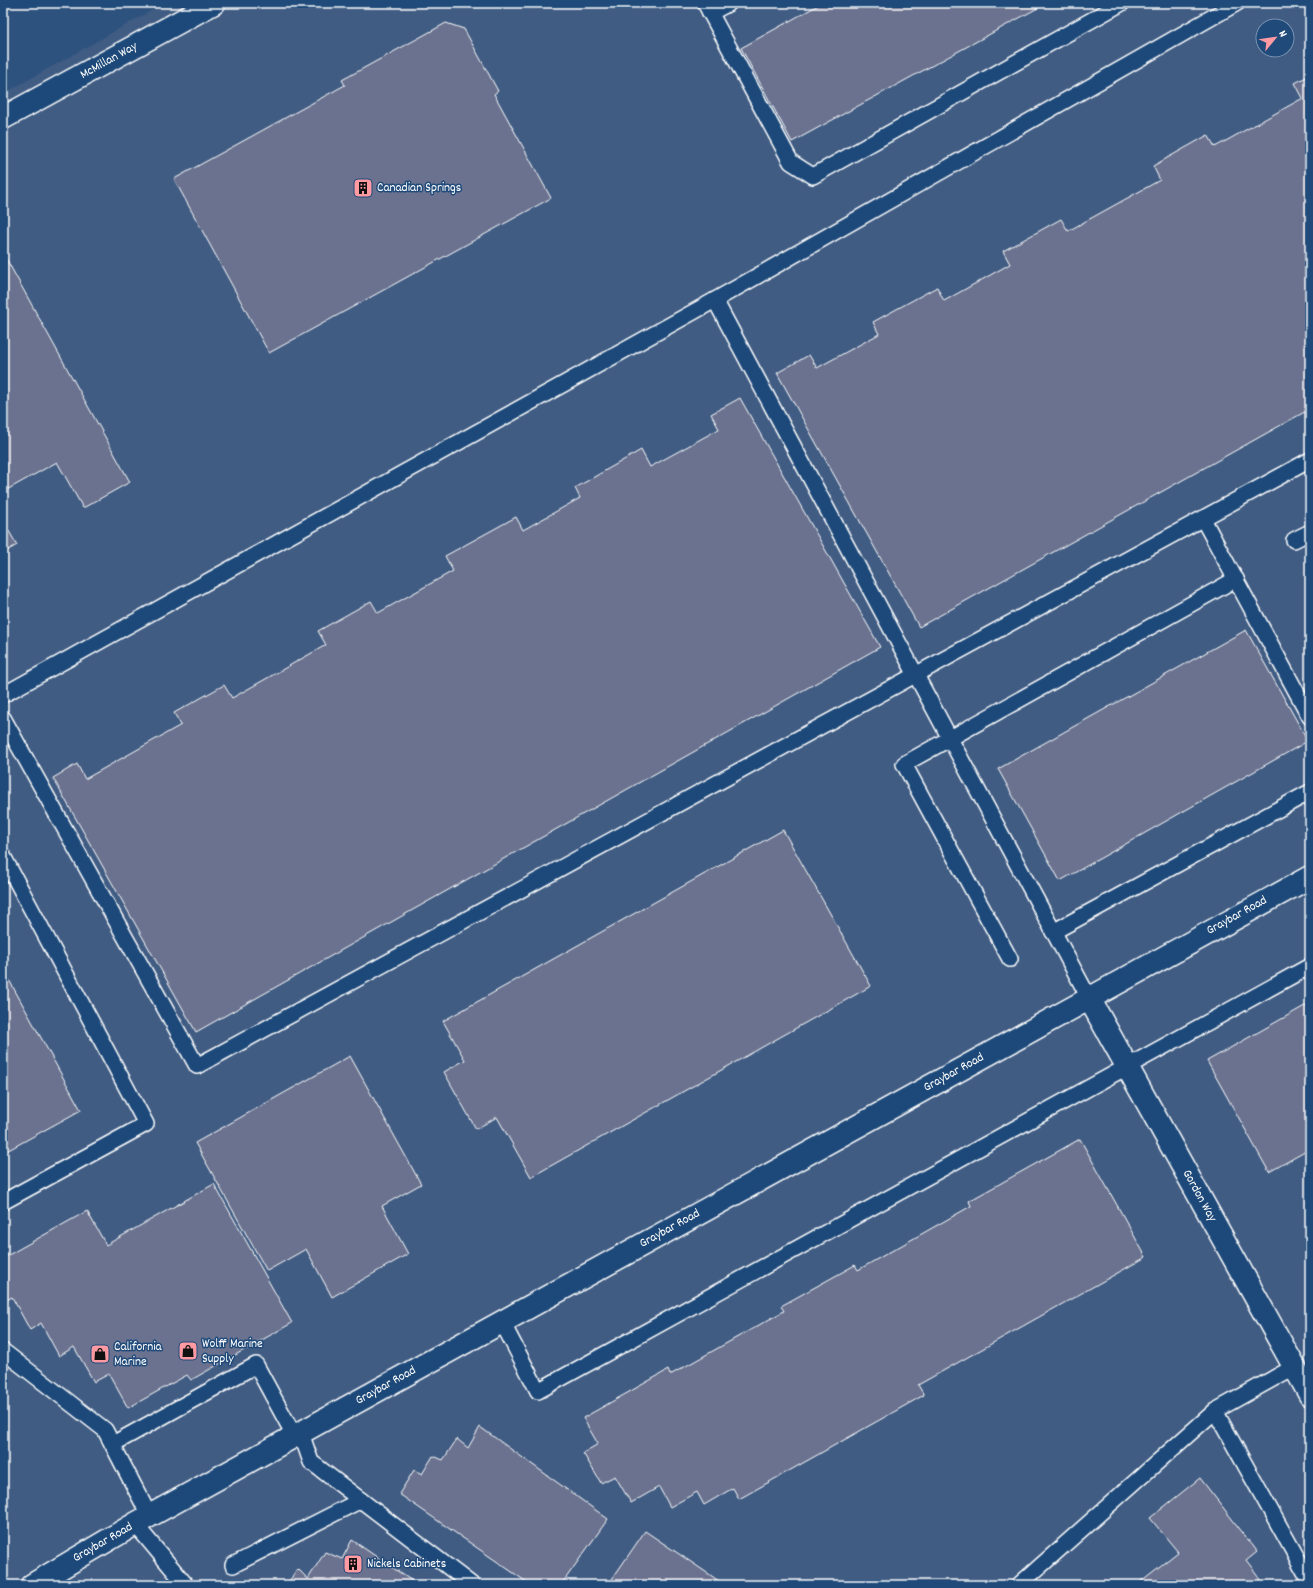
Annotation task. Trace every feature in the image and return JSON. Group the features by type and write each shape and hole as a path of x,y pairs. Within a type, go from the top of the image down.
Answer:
{"street":[{"name":"McMillan Way","path":"3,118 214,3"},
{"name":"Graybar Road","path":"32,1585 142,1520 1310,877"},
{"name":"Gordon Way","path":"1089,998 1301,1370 1310,1394"}],"lane":[{"path":"729,3 707,8 791,162 813,176 1122,3"},
{"path":"3,695 715,300 1237,3"},
{"path":"715,300 1089,998"},
{"path":"3,718 198,1066 1310,460"},
{"path":"1202,519 1310,717"},
{"path":"1294,540 1310,532"},
{"path":"1010,960 904,764 1236,579"},
{"path":"1053,932 1310,792"},
{"path":"3,856 146,1124 3,1202"},
{"path":"502,1322 538,1391 1128,1068 1310,966"},
{"path":"3,1351 105,1430 113,1444 142,1520 186,1585"},
{"path":"113,1444 256,1365 298,1435 311,1462 472,1585"},
{"path":"1019,1585 1214,1411 1301,1370"},
{"path":"1214,1411 1310,1581"},
{"path":"233,1565 361,1500"}],"shaded area":[{"path":"165,3 1310,3 1310,1585 3,1585 3,94"}],"building":[{"path":"822,3 1047,3 792,142 741,48"},
{"name":"Canadian Springs","path":"446,23 464,29 498,91 494,94 551,198 269,353 174,179 345,85 342,80"},
{"path":"1310,75 1310,409 919,627 777,373 809,355 817,368 879,334 873,322 937,287 944,301 1010,264 1003,251 1061,219 1068,231 1160,180 1153,166 1208,135 1215,147 1303,98 1295,83"},
{"path":"3,253 130,482 83,508 57,462 3,492"},
{"path":"740,398 880,647 196,1032 53,778 77,764 85,779 181,725 174,713 224,685 232,698 326,645 318,631 371,601 378,613 453,571 445,556 516,517 523,530 580,498 575,488 641,450 650,467 719,429 711,414"},
{"path":"3,521 17,545 3,553"},
{"path":"1246,630 1308,741 1060,881 998,769"},
{"path":"783,830 871,986 531,1177 497,1117 476,1129 444,1072 465,1060 443,1021"},
{"path":"3,969 81,1110 3,1153"},
{"path":"1310,1003 1310,1149 1269,1172 1207,1061"},
{"path":"350,1056 421,1184 382,1206 408,1254 332,1297 306,1249 267,1271 195,1143"},
{"path":"1080,1139 1146,1257 918,1385 924,1395 739,1499 733,1488 704,1505 697,1492 670,1507 659,1487 631,1503 615,1476 601,1483 583,1453 598,1444 583,1418 668,1370 670,1375 784,1311 781,1306 855,1265 858,1270 971,1206 969,1201"},
{"path":"214,1184 292,1323 191,1380 187,1375 128,1408 109,1374 94,1382 74,1347 59,1356 41,1323 30,1330 12,1297 3,1302 3,1258 87,1211 106,1245"},
{"path":"480,1427 608,1519 561,1585 531,1585 399,1494 414,1470 422,1474 433,1456 443,1460 457,1439 468,1448"},
{"path":"1200,1478 1257,1551 1246,1560 1265,1585 1136,1585 1178,1552 1150,1518"},
{"path":"645,1531 725,1585 608,1585"},
{"name":"Nickels Cabinets","path":"352,1540 418,1585 286,1585 298,1569 308,1579 325,1552 342,1559"}],"place":[{"name":"Canadian Springs","path":"363,188"},
{"name":"Wolff Marine Supply","path":"188,1351"},
{"name":"California Marine","path":"100,1354"},
{"name":"Nickels Cabinets","path":"353,1564"}]}
